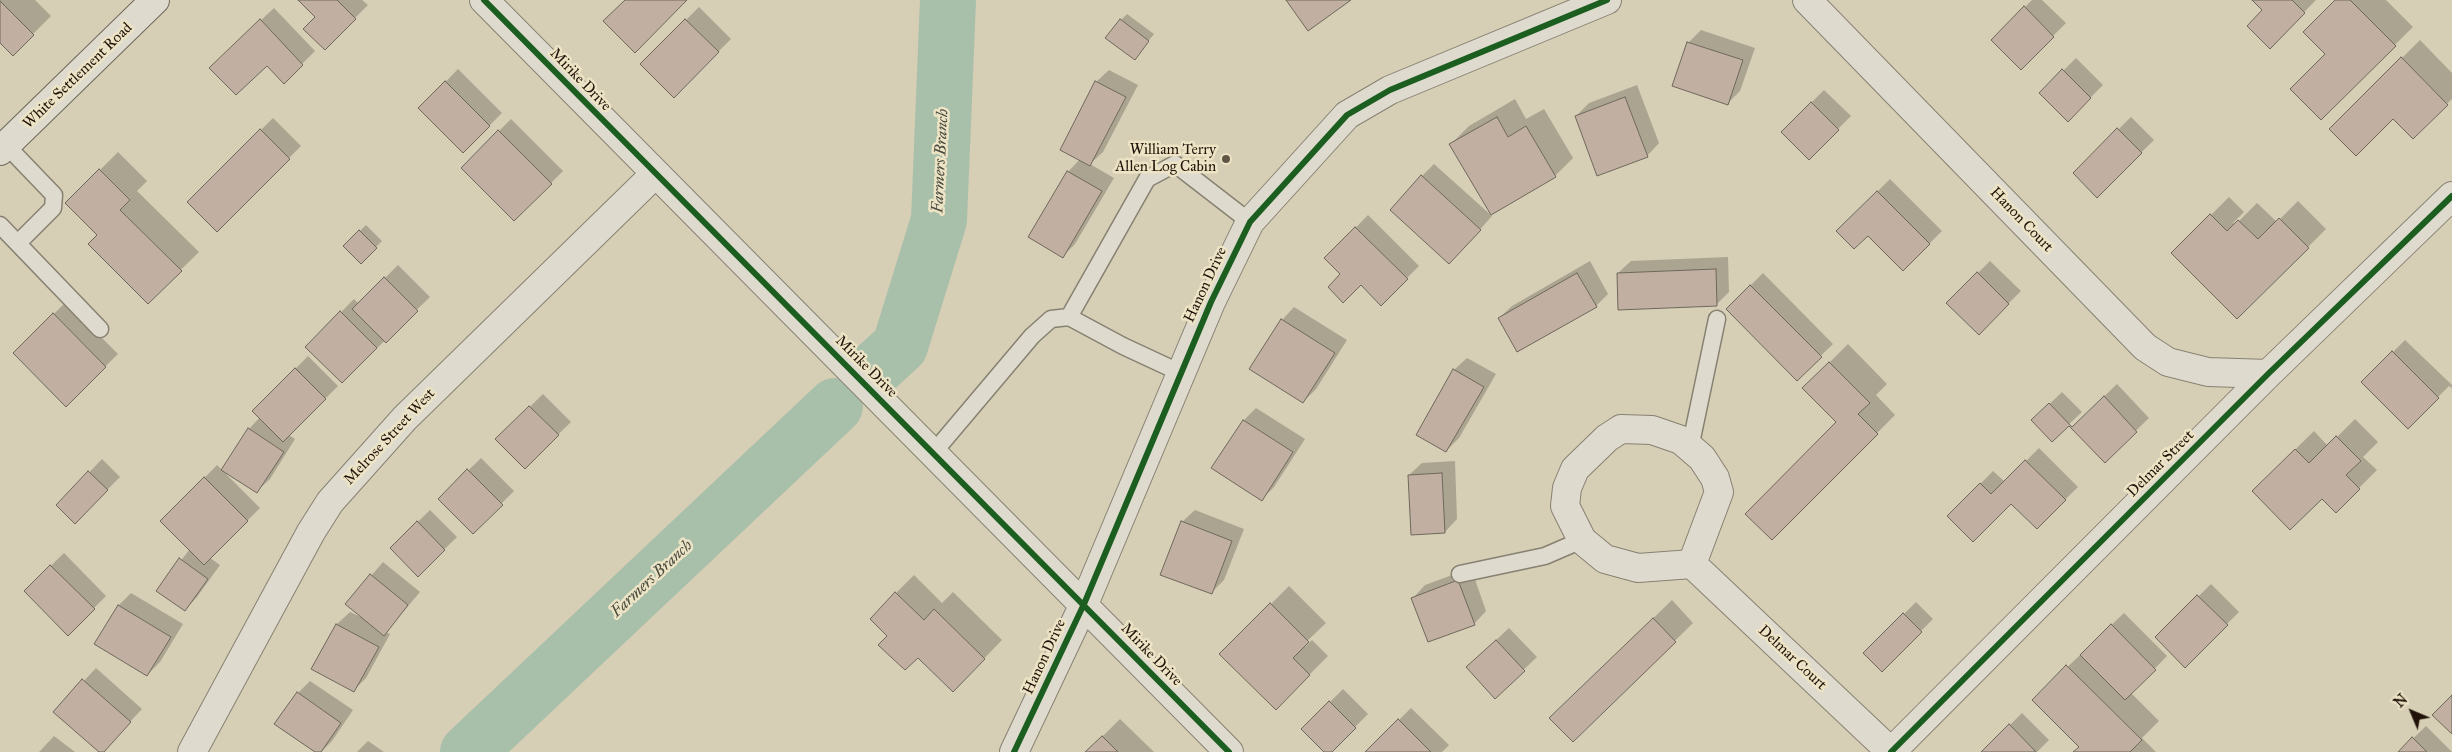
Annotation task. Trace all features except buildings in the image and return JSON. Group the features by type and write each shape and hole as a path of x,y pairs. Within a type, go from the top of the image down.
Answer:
{"street":[{"name":"White Settlement Road","path":"3,148 155,0"},
{"name":"Mirike Drive","path":"484,0 655,174 934,452 1229,752"},
{"name":"Hanon Drive","path":"1014,752 1084,604 1211,302 1250,222 1347,115 1390,90 1607,0"},
{"name":"Hanon Court","path":"1807,0 2145,347 2168,362 2208,372 2268,374"},
{"name":"Melrose Street West","path":"192,752 311,532 330,502 405,418 655,174"},
{"name":"Delmar Street","path":"1891,752 2268,374 2452,196"},
{"path":"1621,429 1652,430 1681,440 1702,458 1715,478 1719,492 1692,564 1638,568 1605,559 1582,540 1565,506 1567,488 1575,469 1607,438 1621,429"},
{"name":"Delmar Court","path":"1692,564 1891,752"}],"lane":[{"path":"3,148 54,195 52,208 18,243"},
{"path":"1069,318 1147,180 1175,164 1250,222"},
{"path":"0,225 100,329"},
{"path":"934,452 1032,336 1051,319 1069,318 1181,373"},
{"path":"1690,448 1717,319"},
{"path":"1460,574 1545,556 1582,540"}],"waterway":[{"name":"Farmers Branch","path":"877,367 900,346 939,220 948,0"},
{"name":"Farmers Branch","path":"468,752 835,406"}],"cycle path":[{"path":"484,0 1229,752"},
{"path":"1014,752 1084,604 1211,302 1250,222 1347,115 1390,90 1607,0"},
{"path":"1891,752 2268,374 2452,196"}],"place":[{"name":"William Terry Allen Log Cabin","path":"1226,159"}]}
